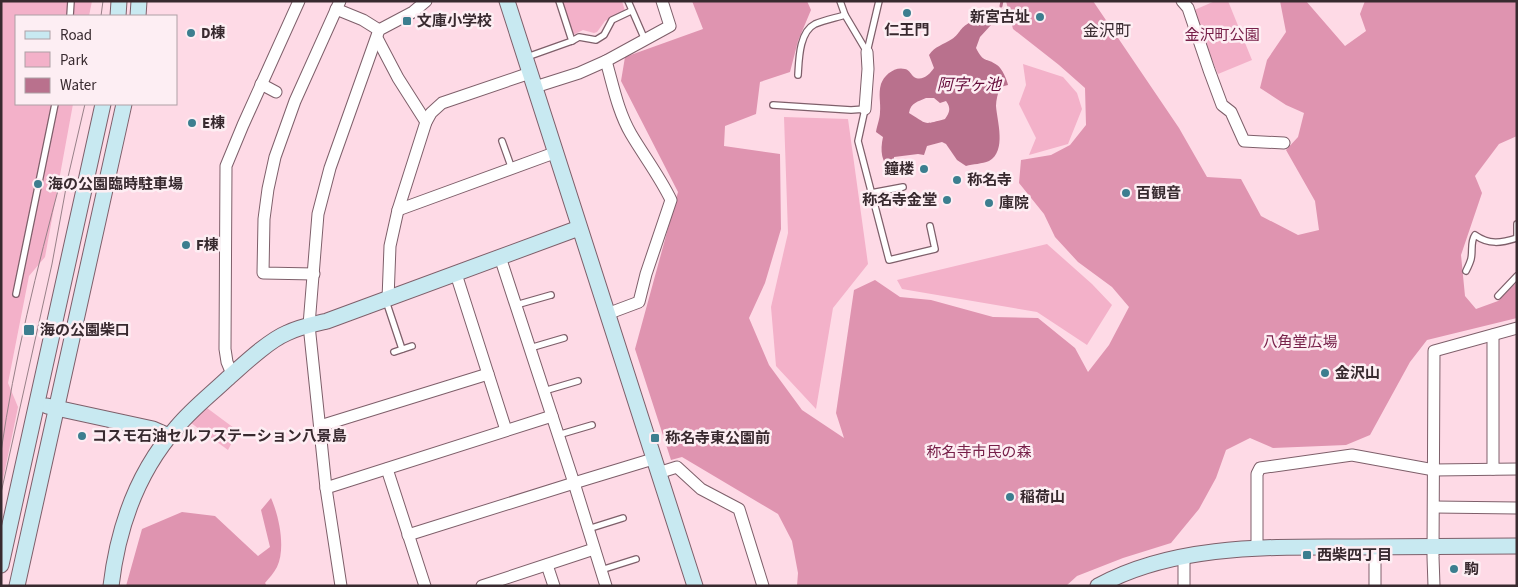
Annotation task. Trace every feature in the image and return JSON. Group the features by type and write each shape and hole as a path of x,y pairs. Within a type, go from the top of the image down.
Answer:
{"street":[{"path":"118,15 119,1"},
{"path":"138,15 139,1"},
{"path":"232,374 227,362 225,349 226,166 299,1"},
{"path":"341,586 326,488 310,325 318,214 330,168 378,34 426,1"},
{"path":"507,1 554,153 695,586"},
{"path":"386,299 390,246 398,210 426,122 431,113 442,104 532,80 579,73 606,61 670,26 662,1"},
{"path":"1182,1 1188,8 1222,105 1231,112 1244,141 1284,143"},
{"path":"314,274 263,272 264,219 275,157 295,101 338,5 363,20 378,34 398,78 426,122"},
{"path":"865,109 868,69 867,52"},
{"path":"606,61 618,102 630,132 661,179 671,200 646,274 639,302 607,314"},
{"path":"261,84 276,92"},
{"path":"1,565 103,105"},
{"path":"17,586 124,105"},
{"path":"398,210 554,153"},
{"path":"111,586 115,556 128,509 142,476 169,436 188,414 232,374 278,338 287,333 327,321 579,228"},
{"path":"500,257 606,586"},
{"path":"456,274 506,430"},
{"path":"1434,586 1434,351 1517,328"},
{"path":"1492,469 1493,335"},
{"path":"320,426 488,374"},
{"path":"37,404 153,430 169,436"},
{"path":"326,488 552,416"},
{"path":"1257,547 1257,474 1260,468 1352,455 1434,470 1517,469"},
{"path":"408,535 574,483 656,466 677,467 701,489 739,509 763,586"},
{"path":"387,468 425,586"},
{"path":"1434,507 1517,508"},
{"path":"1098,586 1118,575 1184,556 1257,547 1517,546"},
{"path":"1375,547 1375,586"},
{"path":"482,586 502,583 594,549"},
{"path":"1184,556 1184,586"},
{"path":"547,565 554,586"}],"lane":[{"path":"70,15 72,1"},
{"path":"559,1 572,41"},
{"path":"628,1 645,40"},
{"path":"840,1 845,15 867,52"},
{"path":"867,52 879,1"},
{"path":"525,57 579,37 596,40 604,36 612,20 631,11"},
{"path":"798,75 800,53 806,32 813,25 845,15"},
{"path":"16,294 55,105"},
{"path":"773,105 850,110 865,109 858,141 889,260 935,249 930,226"},
{"path":"502,141 512,168"},
{"path":"872,192 904,187"},
{"path":"1466,271 1472,254 1472,240 1475,235 1484,242 1495,243 1517,237 1517,224"},
{"path":"1498,296 1517,276"},
{"path":"516,305 551,295"},
{"path":"386,299 402,349"},
{"path":"530,348 564,338"},
{"path":"394,352 412,346"},
{"path":"544,391 578,381"},
{"path":"558,435 592,424"},
{"path":"588,529 624,518"},
{"path":"601,570 636,559"}],"green space":[{"path":"1,1 92,1 89,15 15,15 15,105 73,105 45,257 29,276 8,383 18,407 1,489"},
{"path":"562,1 622,1 625,11 605,21 597,32 583,30 573,35"},
{"name":"称名寺市民の森","path":"692,1 807,1 811,10 798,41 790,72 760,82 756,114 725,126 724,146 780,154 781,229 765,283 749,318 769,365 802,410 844,438 836,413 854,290 875,280 900,297 931,300 993,317 1038,318 1075,348 1088,372 1109,345 1129,307 1112,287 1078,262 1055,237 1044,214 1019,183 1021,160 1051,155 1070,145 1086,125 1085,88 1013,29 1006,1 1093,1 1179,128 1207,177 1241,179 1261,216 1298,235 1319,230 1315,201 1286,150 1298,137 1304,113 1286,105 1260,88 1267,60 1286,32 1280,1 1306,1 1345,46 1366,31 1360,14 1365,1 1517,1 1517,136 1499,144 1475,176 1482,193 1461,255 1465,296 1476,309 1498,301 1517,282 1517,318 1427,340 1410,362 1370,435 1346,445 1273,448 1250,438 1226,450 1216,478 1199,509 1171,543 1123,558 1077,576 1066,586 797,586 798,573 792,541 778,514 682,457 671,460 635,349 678,192 621,81 625,57 703,29"},
{"name":"金沢町公園","path":"1215,1 1228,1 1252,60 1218,74 1192,11"},
{"path":"1023,64 1063,77 1077,93 1082,109 1068,144 1029,155 1036,138 1019,104 1026,85"},
{"path":"784,117 848,119 868,264 833,308 816,409 776,366 771,307 788,233"},
{"path":"1047,244 1092,284 1112,305 1087,345 1037,312 902,289 897,280"},
{"path":"207,408 238,431 228,450 191,423"},
{"path":"271,498 279,523 281,551 277,567 265,583 267,586 126,586 142,529 182,512 215,516 258,556 270,547 261,510"}],"water":[{"name":"阿字ヶ池","path":"986,21 991,25 980,37 976,48 983,58 999,67 1008,85 1000,87 996,101 1000,135 998,150 995,156 989,161 966,166 957,160 946,144 942,142 927,146 924,155 894,157 894,169 892,171 888,168 882,156 883,137 876,132 880,115 882,81 890,72 901,68 908,70 917,78 926,77 934,68 929,55 931,52 955,37 968,23","holes":["926,98 934,98 940,103 946,101 948,103 949,110 945,119 926,123 909,113 915,103"]}],"waterway":[{"path":"1001,6 1002,1"}],"tram line":[{"path":"101,15 103,1"},
{"path":"1,493 52,264 68,177 85,105"},
{"path":"1,452 12,383 43,247 61,179"}],"place":[{"name":"仁王門","path":"907,13"},
{"name":"新宮古址","path":"1040,17"},
{"name":"文庫小学校","path":"407,21"},
{"name":"D棟","path":"191,33"},
{"name":"E棟","path":"192,123"},
{"name":"鐘楼","path":"924,169"},
{"name":"称名寺","path":"957,180"},
{"name":"海の公園臨時駐車場","path":"38,184"},
{"name":"百観音","path":"1126,193"},
{"name":"称名寺金堂","path":"947,200"},
{"name":"庫院","path":"989,203"},
{"name":"F棟","path":"186,245"},
{"name":"海の公園柴口","path":"29,330"},
{"name":"金沢山","path":"1325,373"},
{"name":"コスモ石油セルフステーション八景島","path":"82,436"},
{"name":"称名寺東公園前","path":"655,438"},
{"name":"稲荷山","path":"1010,497"},
{"name":"西柴四丁目","path":"1307,555"},
{"name":"駒","path":"1454,569"}],"district":[{"name":"金沢町","path":"1107,30"}],"park label":[{"name":"八角堂広場","path":"1300,342"}]}
